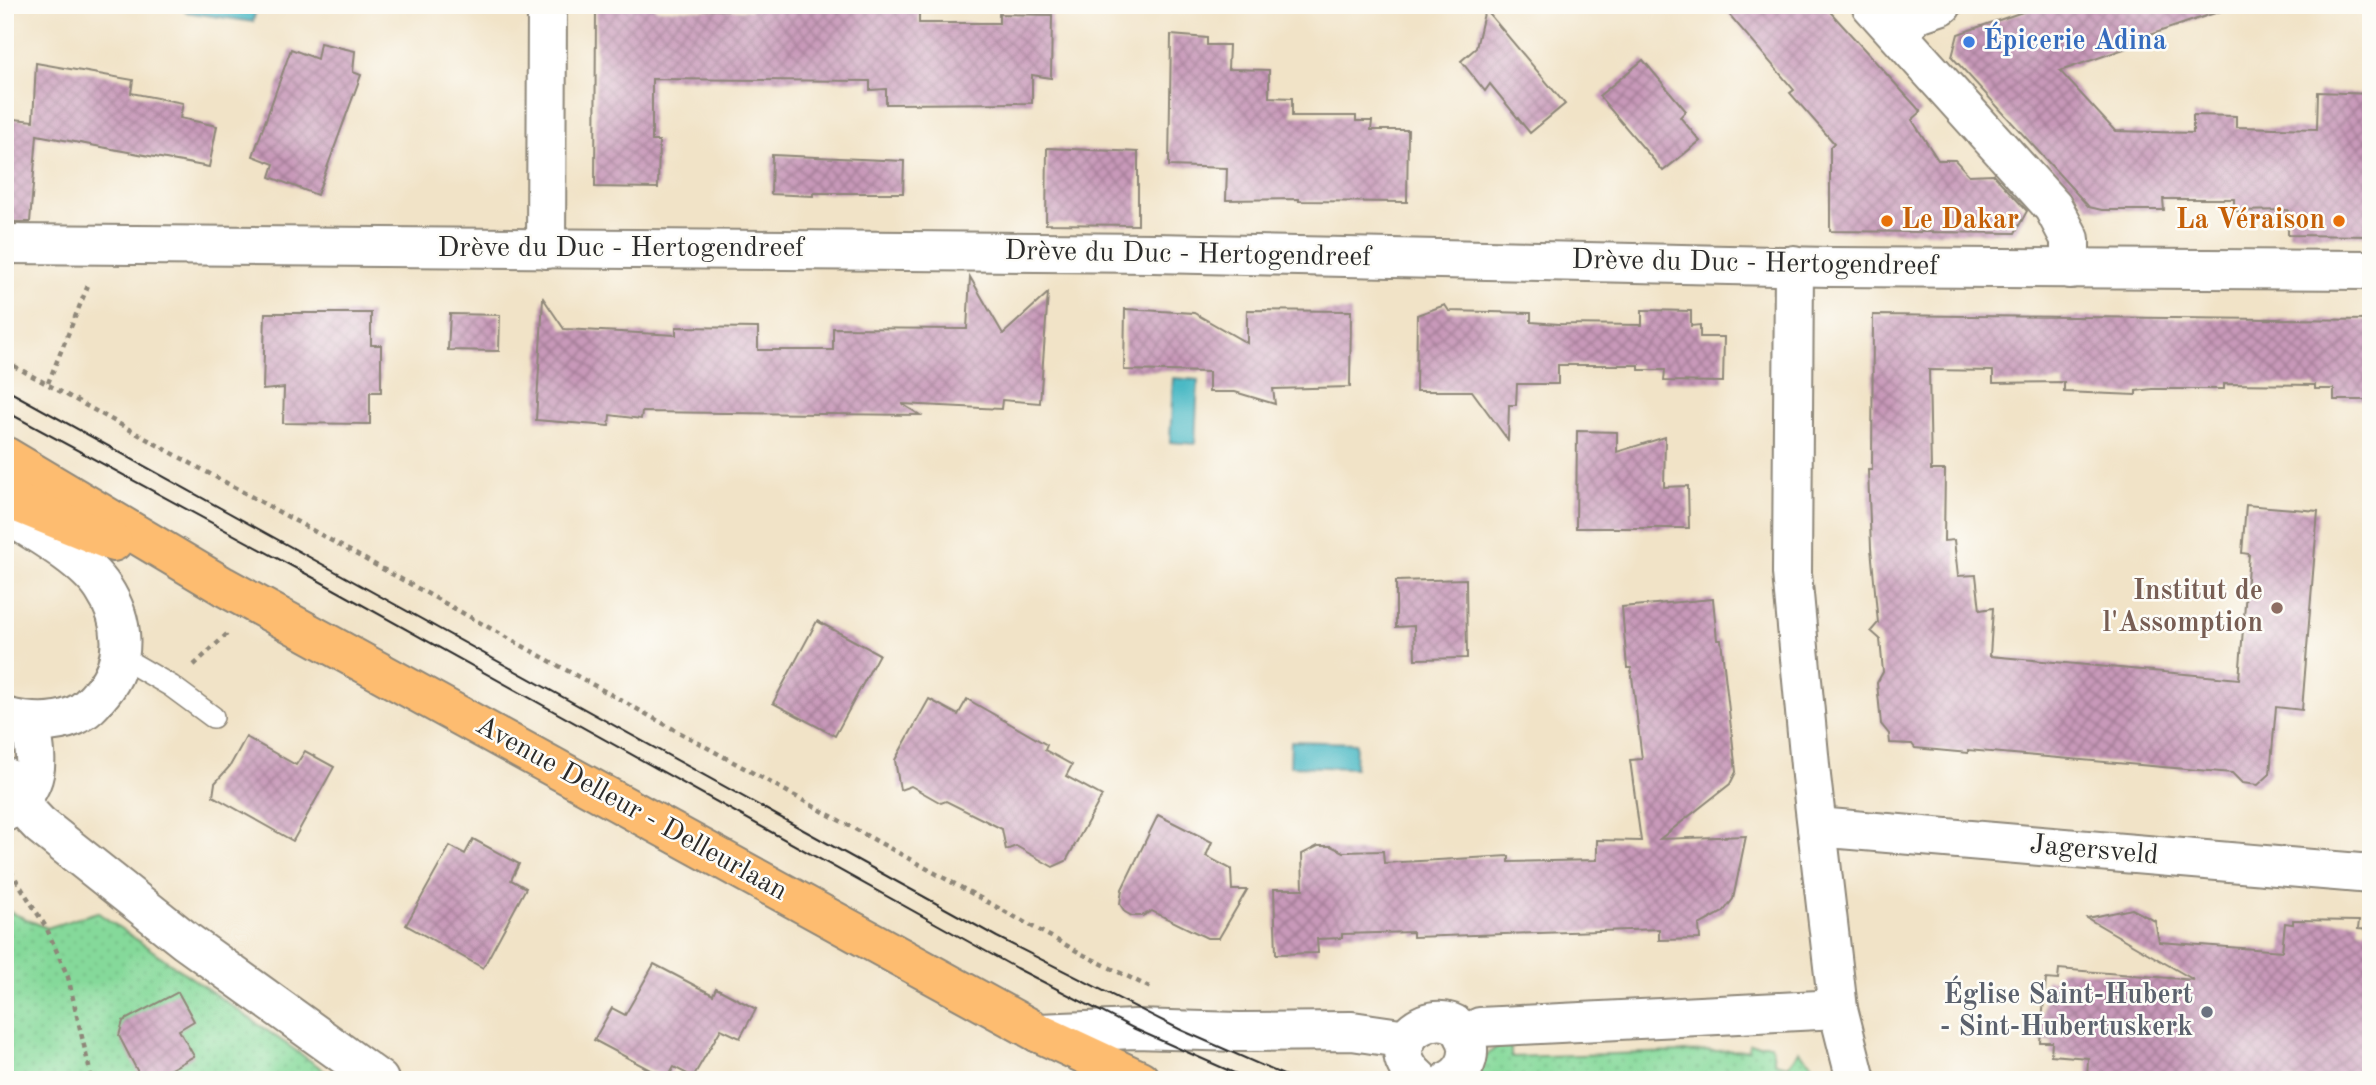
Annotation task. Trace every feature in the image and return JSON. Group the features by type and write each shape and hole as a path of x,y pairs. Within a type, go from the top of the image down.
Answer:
{"main road":[{"path":"5,456 223,586"},
{"path":"5,498 223,586"},
{"name":"Avenue Delleur - Delleurlaan","path":"223,586 1039,1033 1140,1080"}],"street":[{"path":"546,249 547,5"},
{"path":"1871,5 2053,207 2070,239 2070,269"},
{"path":"1897,33 1918,13 1942,5"},
{"name":"Drève du Duc - Hertogendreef","path":"5,244 1153,253 2070,269 2371,270"},
{"path":"1794,265 1792,573 1838,1009 1856,1080"},
{"path":"5,513 87,570 103,588 115,612 121,636 121,657 110,683 91,705 74,716 46,722 18,719"},
{"path":"18,719 35,745 34,781 10,798 186,941 380,1080"},
{"name":"Jagersveld","path":"1817,827 2371,874"},
{"path":"1464,1036 1480,1027 1838,1009"},
{"path":"1420,1080 1411,1072 1404,1050 1413,1030 1434,1020 1457,1027 1468,1047 1462,1070 1450,1080"},
{"path":"1039,1033 1135,1029 1352,1031 1407,1039"}],"lane":[{"path":"121,657 171,686 214,717"}],"path":[{"path":"48,383 90,281"},
{"path":"5,361 1084,955 1152,989"},
{"path":"171,686 227,634"},
{"path":"5,862 46,927 68,978 92,1080"},
{"path":"1333,1070 1356,1080"}],"green space":[{"path":"5,910 47,928 97,912 338,1080 5,1080"},
{"path":"1503,1044 1511,1045 1511,1057 1749,1050 1749,1044 1771,1044 1775,1063 1788,1066 1799,1051 1811,1062 1821,1080 1470,1080 1487,1054"}],"water":[{"path":"186,5 257,5 253,22 185,12"},
{"path":"1173,378 1198,380 1195,444 1170,442"},
{"path":"1291,741 1356,743 1355,768 1290,766"}],"building":[{"path":"596,5 751,10 751,5 919,5 919,23 999,23 999,14 1052,15 1051,78 1032,75 1032,103 886,104 886,89 870,90 870,81 652,79 652,141 659,141 658,188 595,187"},
{"path":"1721,5 1824,5 1921,112 1912,120 1938,160 1955,160 1969,175 1993,174 2027,211 2015,233 1830,231 1830,147 1834,143 1790,93 1794,90"},
{"path":"2043,5 2220,5 2221,11 2131,41 2133,46 2060,71 2115,131 2193,133 2193,115 2236,116 2236,127 2317,129 2318,92 2371,94 2371,236 2288,235 2288,210 2234,211 2234,199 2163,199 2164,210 2102,210 2089,207 1952,57 1958,34"},
{"path":"1485,9 1565,104 1530,133 1490,84 1485,91 1461,61 1476,48"},
{"path":"1171,35 1207,38 1207,45 1229,45 1228,69 1269,70 1269,97 1292,98 1292,116 1356,116 1356,121 1372,121 1371,130 1408,130 1407,202 1226,200 1227,168 1169,166"},
{"path":"320,43 355,51 353,72 361,75 317,195 270,177 274,164 253,156 291,49 317,59"},
{"path":"1643,60 1686,111 1680,117 1700,141 1663,171 1599,96"},
{"path":"36,63 133,80 131,93 183,103 180,118 217,126 209,167 37,135 30,222 5,222 5,118 33,121"},
{"path":"1047,148 1138,152 1138,225 1046,224"},
{"path":"772,155 904,161 903,193 813,193 813,196 771,194"},
{"path":"970,277 1003,334 1048,293 1040,403 1002,400 1001,409 902,404 920,415 642,412 641,419 610,415 609,426 536,420 543,298 564,329 676,335 676,327 758,328 758,350 833,350 833,328 967,329"},
{"path":"1445,305 1449,311 1531,313 1531,322 1559,324 1642,325 1642,310 1691,311 1691,326 1700,325 1700,337 1724,337 1723,382 1664,381 1665,370 1639,370 1639,365 1558,365 1558,384 1517,384 1516,405 1509,405 1508,440 1472,391 1416,391 1417,315"},
{"path":"1125,309 1194,313 1247,343 1247,310 1351,311 1350,387 1273,389 1275,404 1235,392 1209,392 1209,372 1124,370"},
{"path":"265,313 371,313 371,345 381,345 381,392 370,392 370,424 283,423 284,388 263,390"},
{"path":"450,314 500,315 499,351 448,350"},
{"path":"1873,315 2371,320 2371,400 2334,400 2334,389 2315,389 2315,385 2224,384 2224,389 2152,389 2136,391 2136,395 2064,392 2064,382 1993,383 1993,371 1929,370 1931,470 1945,470 1944,541 1954,540 1958,576 1976,575 1980,610 1993,608 1990,656 2239,679 2249,554 2242,553 2246,505 2318,511 2302,710 2276,707 2270,774 2258,785 2242,783 2232,773 1968,750 1968,753 1890,743 1889,734 1881,724 1877,683 1883,672 1880,639 1871,631 1878,623 1868,470 1872,470"},
{"path":"1577,431 1617,432 1617,452 1665,437 1664,487 1688,486 1689,528 1576,528"},
{"path":"1466,579 1467,658 1415,659 1414,626 1396,627 1396,581"},
{"path":"1713,599 1717,640 1721,640 1736,772 1730,784 1660,839 1746,836 1733,899 1723,912 1699,925 1700,939 1659,940 1659,929 1413,937 1413,932 1342,934 1342,938 1317,939 1318,953 1276,954 1274,889 1303,889 1302,854 1318,846 1331,846 1343,852 1383,851 1384,863 1509,856 1509,862 1597,860 1597,840 1641,841 1630,760 1642,759 1631,668 1627,668 1622,607"},
{"path":"817,621 879,654 835,736 773,703"},
{"path":"929,699 958,715 967,699 1047,745 1045,750 1072,765 1066,776 1102,796 1066,861 1053,867 1016,846 1006,850 1002,829 946,801 941,803 911,786 900,790 895,760"},
{"path":"246,737 296,765 305,751 334,767 293,841 213,796 215,783 230,766"},
{"path":"1158,815 1212,842 1206,856 1231,869 1232,890 1247,890 1219,938 1207,938 1152,911 1142,916 1132,916 1125,912 1120,904 1122,889"},
{"path":"473,839 519,864 511,880 526,888 483,968 406,925 450,846 465,854"},
{"name":"Église Saint-Hubert - Sint-Hubertuskerk","path":"2132,909 2155,921 2159,942 2282,951 2285,923 2293,924 2293,920 2359,921 2358,929 2371,930 2371,1080 2087,1080 2088,1058 2051,1055 2052,1042 2040,1042 2046,979 2058,980 2059,969 2194,980 2087,918"},
{"path":"654,964 713,995 716,988 756,1009 740,1038 721,1029 693,1077 674,1067 667,1079 594,1040 612,1008 625,1015"},
{"path":"178,992 194,1021 179,1030 194,1056 151,1080 142,1080 119,1036 123,1021"}],"tram line":[{"path":"5,389 997,937 1181,1030 1295,1080"},
{"path":"5,411 312,577 1016,968 1135,1029 1250,1080"}],"place":[{"name":"Épicerie Adina","path":"1969,42"},
{"name":"Le Dakar","path":"1887,221"},
{"name":"La Véraison","path":"2339,221"},
{"name":"Institut de l'Assomption","path":"2277,608"},
{"name":"Église Saint-Hubert - Sint-Hubertuskerk","path":"2207,1012"}]}
